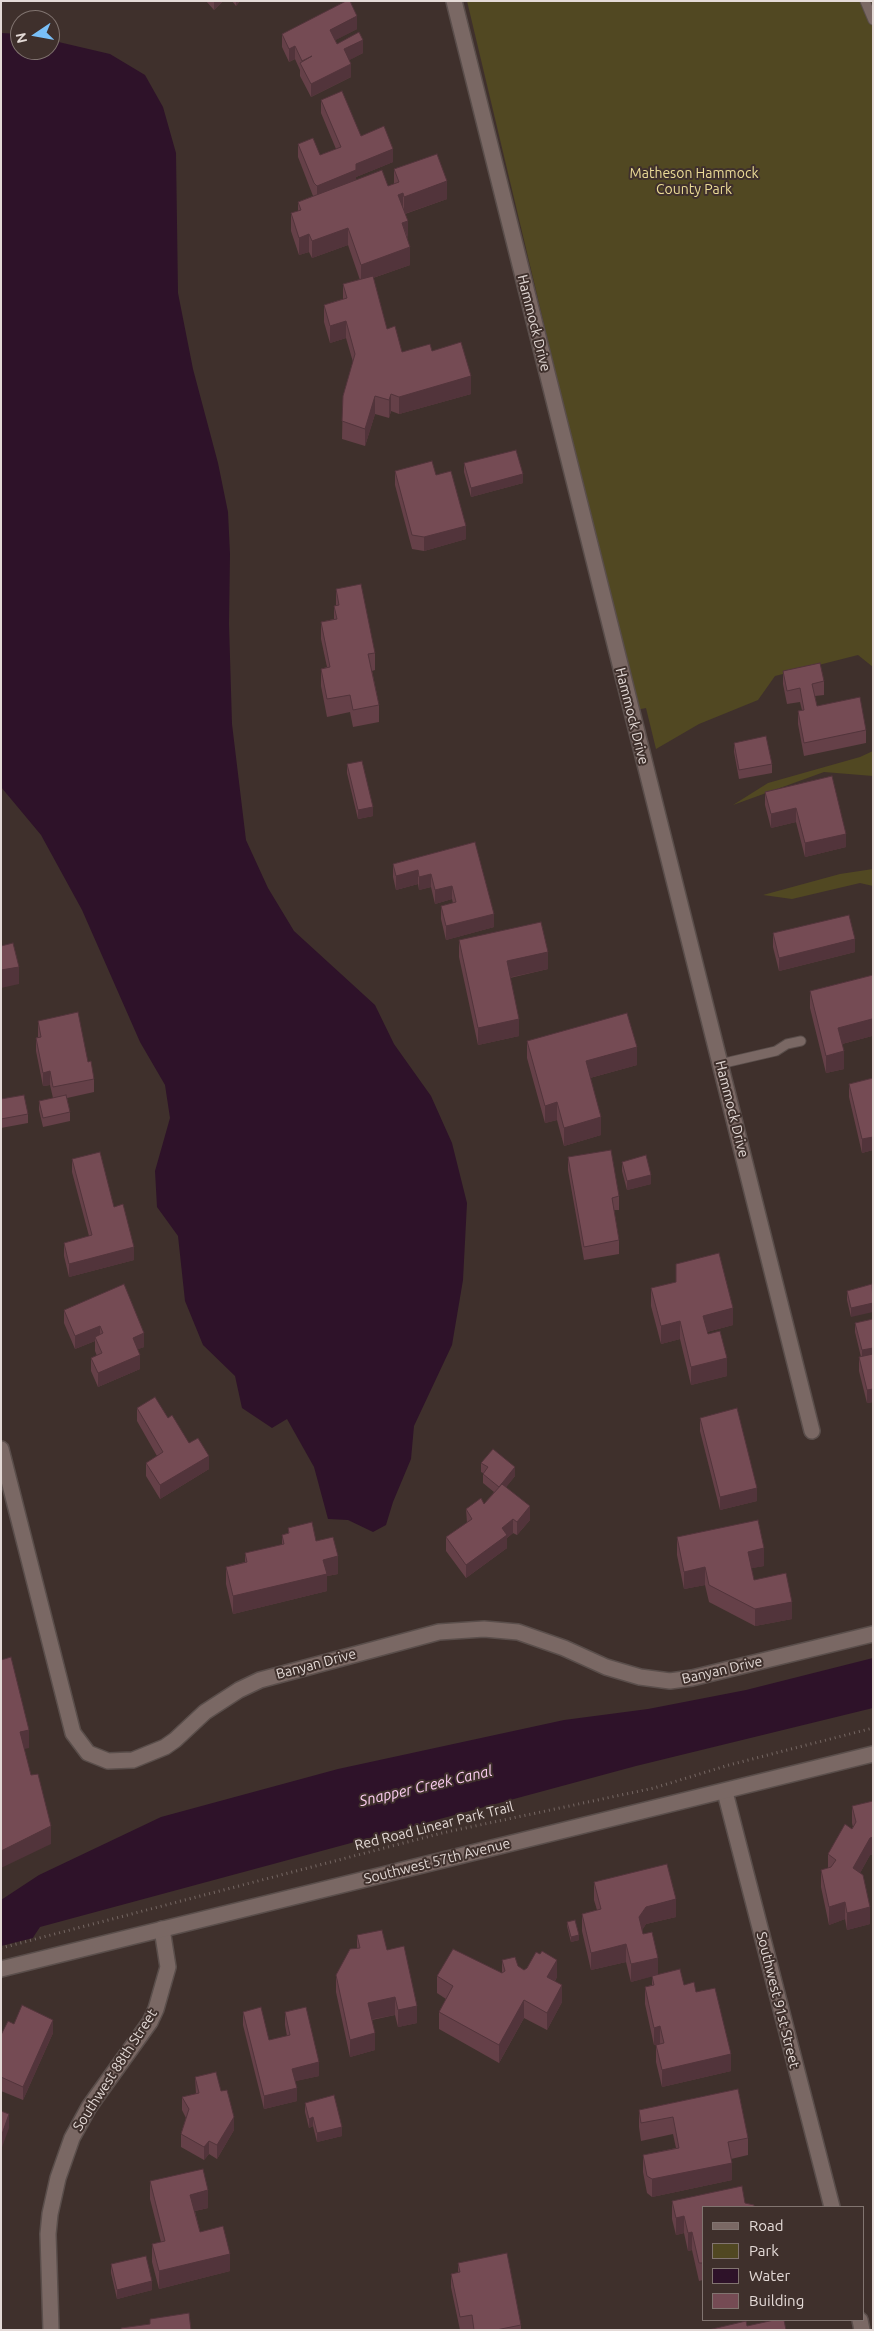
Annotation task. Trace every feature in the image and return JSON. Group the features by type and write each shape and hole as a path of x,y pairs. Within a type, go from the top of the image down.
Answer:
{"street":[{"name":"Hammock Drive","path":"454,1 812,1431"},
{"name":"Banyan Drive","path":"1,1449 73,1733 88,1753 108,1760 128,1761 160,1750 175,1740 205,1712 239,1690 260,1680 439,1632 467,1629 518,1632 564,1648 612,1669 640,1677 670,1681 692,1678 873,1634"},
{"name":"Southwest 57th Avenue","path":"1,1969 873,1754"},
{"name":"Southwest 91st Street","path":"725,1792 832,2206"},
{"name":"Southwest 88th Street","path":"51,2330 48,2234 50,2214 58,2178 72,2138 88,2108 150,2022 156,2009 168,1967 162,1930"}],"lane":[{"path":"865,1 873,20"},
{"path":"720,1064 776,1051 788,1044 801,1041"}],"path":[{"name":"Red Road Linear Park Trail","path":"1,1948 442,1833 654,1788 730,1765 873,1728"},
{"path":"224,1891 225,1898"}],"green space":[{"name":"Matheson Hammock County Park","path":"467,1 873,1 873,667 858,655 775,676 758,700 699,724 656,749 646,708 636,710"},
{"path":"873,751 873,776 824,772 733,805 768,783 860,757"},
{"path":"873,869 873,886 860,883 792,899 763,895 840,874"}],"water":[{"path":"1,33 10,33 10,60 60,60 60,42 110,54 145,75 163,107 176,153 178,293 193,369 218,463 228,512 232,724 246,840 268,888 294,931 375,1005 394,1044 431,1096 452,1143 467,1203 463,1280 452,1345 414,1426 411,1459 393,1502 386,1525 373,1532 348,1520 328,1519 314,1467 287,1419 272,1428 242,1408 235,1376 203,1345 185,1301 178,1236 157,1207 155,1171 170,1118 165,1085 140,1042 82,910 41,835 1,787"},
{"name":"Snapper Creek Canal","path":"873,1658 873,1708 636,1766 40,1927 1,1986 1,1900 39,1875 161,1817 338,1769 564,1720 648,1709 746,1690"}],"pier":[{"path":"37,1937 3,1987 1,1988 1,1946"}],"building":[{"path":"346,1 350,1 357,16 330,30 337,44 359,32 363,40 344,49 351,64 311,84 300,63 312,56 302,61 295,46 289,49 282,34"},
{"path":"342,91 361,136 384,126 393,149 356,164 356,170 317,186 298,144 313,138 320,155 341,147 321,100"},
{"path":"437,154 447,181 404,197 403,193 398,195 408,221 402,223 410,247 361,265 348,228 312,241 309,234 299,238 291,213 301,210 298,202 382,170 388,186 399,182 394,169"},
{"path":"373,276 387,329 395,326 402,352 430,344 432,351 461,342 471,376 399,397 391,394 389,400 375,396 365,429 342,421 343,396 355,354 346,321 330,326 324,305 347,298 343,284"},
{"path":"516,450 523,474 471,488 464,463"},
{"path":"432,461 436,475 451,471 466,526 424,537 412,535 395,471"},
{"path":"361,584 375,653 368,654 379,705 353,710 350,695 327,699 321,669 330,667 321,622 337,619 334,606 339,605 336,589"},
{"path":"820,663 824,681 812,684 817,706 860,697 866,730 804,743 798,711 804,710 800,688 787,691 783,671"},
{"path":"766,736 772,764 739,770 734,743"},
{"path":"362,761 373,807 358,810 347,764"},
{"path":"832,776 846,834 805,843 796,808 771,814 765,792"},
{"path":"475,842 494,914 446,926 441,906 456,902 452,886 435,890 431,874 419,877 418,870 396,876 393,864"},
{"path":"849,915 855,939 779,958 773,933"},
{"path":"541,922 548,952 507,961 519,1019 478,1028 459,940"},
{"path":"13,943 19,967 1,970 1,946"},
{"path":"873,975 873,1021 872,1019 838,1028 844,1051 826,1056 810,991"},
{"path":"78,1012 88,1062 91,1061 94,1079 53,1087 50,1071 43,1073 36,1038 41,1037 38,1021"},
{"path":"627,1013 637,1047 586,1061 601,1117 564,1128 557,1102 545,1106 527,1041"},
{"path":"873,1078 873,1137 862,1139 849,1084"},
{"path":"24,1095 28,1114 1,1119 1,1099"},
{"path":"66,1095 70,1112 43,1118 39,1101"},
{"path":"611,1150 619,1196 612,1198 619,1240 584,1247 568,1157"},
{"path":"100,1152 114,1207 123,1204 134,1247 69,1264 64,1243 92,1235 72,1159"},
{"path":"646,1155 651,1175 627,1181 622,1162"},
{"path":"719,1253 733,1308 703,1316 708,1334 720,1331 727,1358 691,1367 680,1321 661,1326 651,1288 676,1282 676,1264"},
{"path":"124,1284 144,1333 133,1338 140,1355 98,1373 91,1358 102,1353 95,1337 103,1333 100,1326 75,1336 64,1310"},
{"path":"872,1284 873,1303 851,1308 847,1291"},
{"path":"873,1319 873,1348 862,1350 855,1323"},
{"path":"873,1354 873,1389 867,1390 859,1357"},
{"path":"155,1397 168,1418 172,1415 189,1443 198,1438 209,1456 160,1485 146,1463 163,1452 137,1408"},
{"path":"737,1408 757,1488 720,1497 700,1418"},
{"path":"493,1449 515,1467 499,1487 483,1474 488,1467 481,1463"},
{"path":"502,1484 530,1506 517,1522 513,1519 502,1528 507,1535 466,1565 446,1537 472,1519 466,1509 481,1498 484,1504"},
{"path":"758,1520 764,1548 748,1552 754,1580 786,1573 792,1602 755,1609 709,1585 705,1567 684,1572 677,1537"},
{"path":"312,1522 316,1541 333,1537 338,1556 323,1560 327,1574 233,1596 226,1567 247,1562 245,1553 284,1544 282,1535 289,1533 288,1528"},
{"path":"11,1657 29,1730 20,1732 31,1775 38,1774 51,1826 1,1851 1,1660"},
{"path":"873,1801 873,1837 870,1838 853,1868 863,1875 870,1907 847,1913 845,1902 829,1907 821,1870 831,1867 836,1860 828,1854 845,1824 852,1829 856,1822 852,1806"},
{"path":"667,1864 676,1899 646,1907 639,1917 643,1934 652,1932 658,1958 631,1964 626,1944 591,1953 582,1914 601,1909 594,1882"},
{"path":"575,1920 579,1935 571,1937 567,1922"},
{"path":"382,1930 387,1950 404,1946 417,2006 398,2010 395,1997 368,2003 375,2033 350,2040 336,1975 350,1949 360,1948 357,1935"},
{"path":"453,1949 502,1973 505,1971 502,1960 515,1957 518,1966 524,1970 536,1952 540,1954 542,1951 557,1960 547,1977 562,1985 547,2013 524,2000 499,2045 439,2012 453,1986 437,1976"},
{"path":"680,1969 684,1985 694,1982 696,1992 715,1988 731,2054 662,2070 656,2045 664,2043 660,2026 654,2028 645,1987 654,1985 652,1976"},
{"path":"22,2005 53,2020 23,2087 1,2077 1,2035 8,2021 14,2024"},
{"path":"261,2007 269,2040 290,2035 285,2012 306,2007 319,2062 292,2069 297,2088 264,2096 243,2012"},
{"path":"216,2072 221,2091 227,2090 234,2117 217,2145 209,2141 204,2147 181,2134 189,2109 182,2097 199,2093 195,2077"},
{"path":"738,2089 748,2138 728,2142 732,2163 652,2179 647,2176 643,2155 679,2148 673,2117 641,2123 639,2110"},
{"path":"334,2095 342,2127 317,2133 313,2117 309,2119 305,2103"},
{"path":"1,2111 9,2114 1,2137"},
{"path":"203,2169 208,2190 190,2195 200,2232 223,2226 230,2254 159,2271 152,2244 165,2241 150,2181"},
{"path":"742,2186 745,2203 754,2206 702,2206 702,2263 699,2263 692,2232 688,2233 684,2216 676,2218 672,2201"},
{"path":"507,2253 521,2325 496,2330 474,2330 472,2315 460,2317 451,2274 460,2272 458,2263"},
{"path":"146,2256 152,2281 117,2290 111,2264"},
{"path":"189,2313 191,2330 121,2330 121,2328 150,2324 150,2319"},
{"path":"746,2321 747,2326 770,2321 784,2321 786,2330 708,2330"}]}
